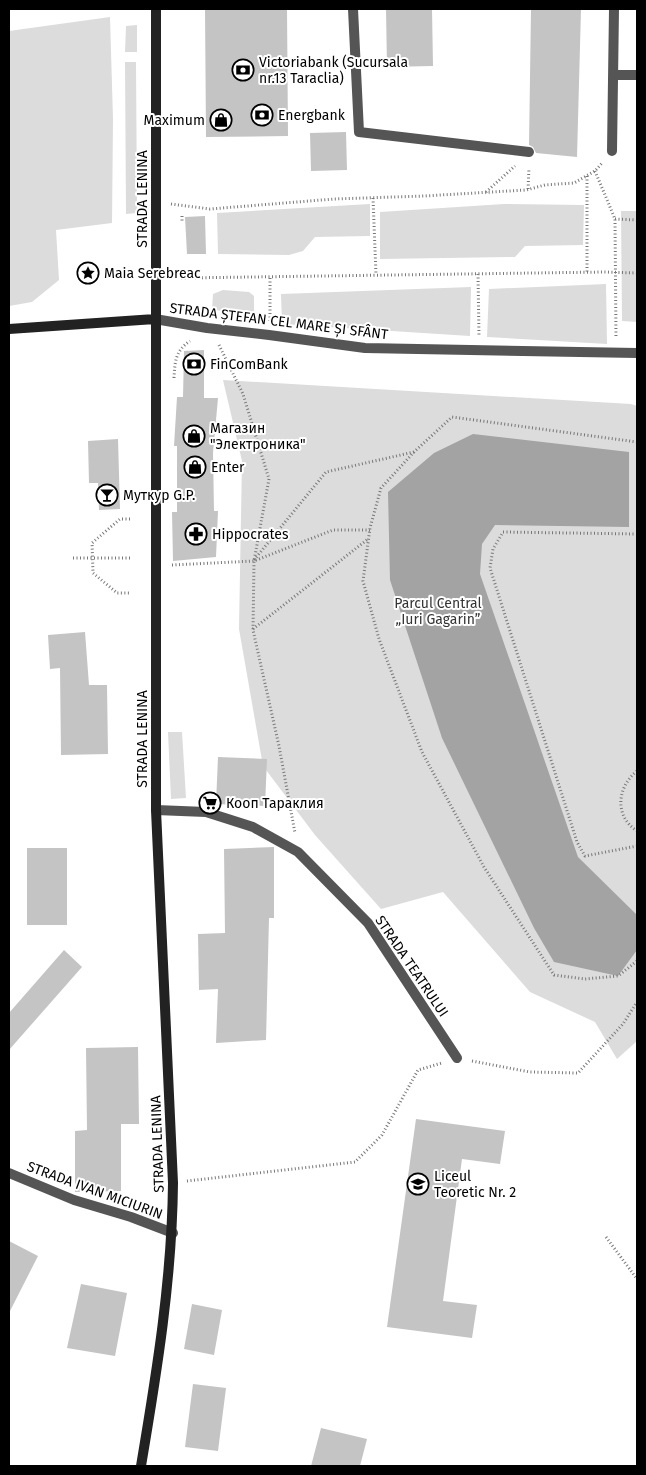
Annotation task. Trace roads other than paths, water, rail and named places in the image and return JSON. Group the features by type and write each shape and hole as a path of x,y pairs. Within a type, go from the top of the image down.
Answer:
{"street":[{"name":"STRADA LENINA","path":"141,1466 160,1351 173,1233 173,1183 156,810 156,9"},
{"path":"353,9 359,132 529,152"},
{"path":"612,151 614,9"},
{"path":"614,75 637,75"},
{"name":"STRADA ȘTEFAN CEL MARE ȘI SFÂNT","path":"9,329 155,319 207,328 365,348 637,353"},
{"name":"STRADA TEATRULUI","path":"156,810 206,812 253,827 298,852 368,923 457,1058"},
{"name":"STRADA IVAN MICIURIN","path":"9,1173 74,1200 131,1217 173,1233"}],"place":[{"name":"Victoriabank (Sucursala nr.13 Taraclia)","path":"243,70"},
{"name":"Energbank","path":"262,115"},
{"name":"Maximum","path":"221,120"},
{"name":"Maia Serebreac","path":"88,273"},
{"name":"FinComBank","path":"194,364"},
{"name":"Магазин \"Электроника\"","path":"194,436"},
{"name":"Enter","path":"195,467"},
{"name":"Муткур G.P.","path":"107,495"},
{"name":"Hippocrates","path":"196,534"},
{"name":"Кооп Тараклия","path":"210,803"},
{"name":"Liceul Teoretic Nr. 2","path":"418,1184"}],"park label":[{"name":"Parcul Central „Iuri Gagarin”","path":"438,612"}]}
